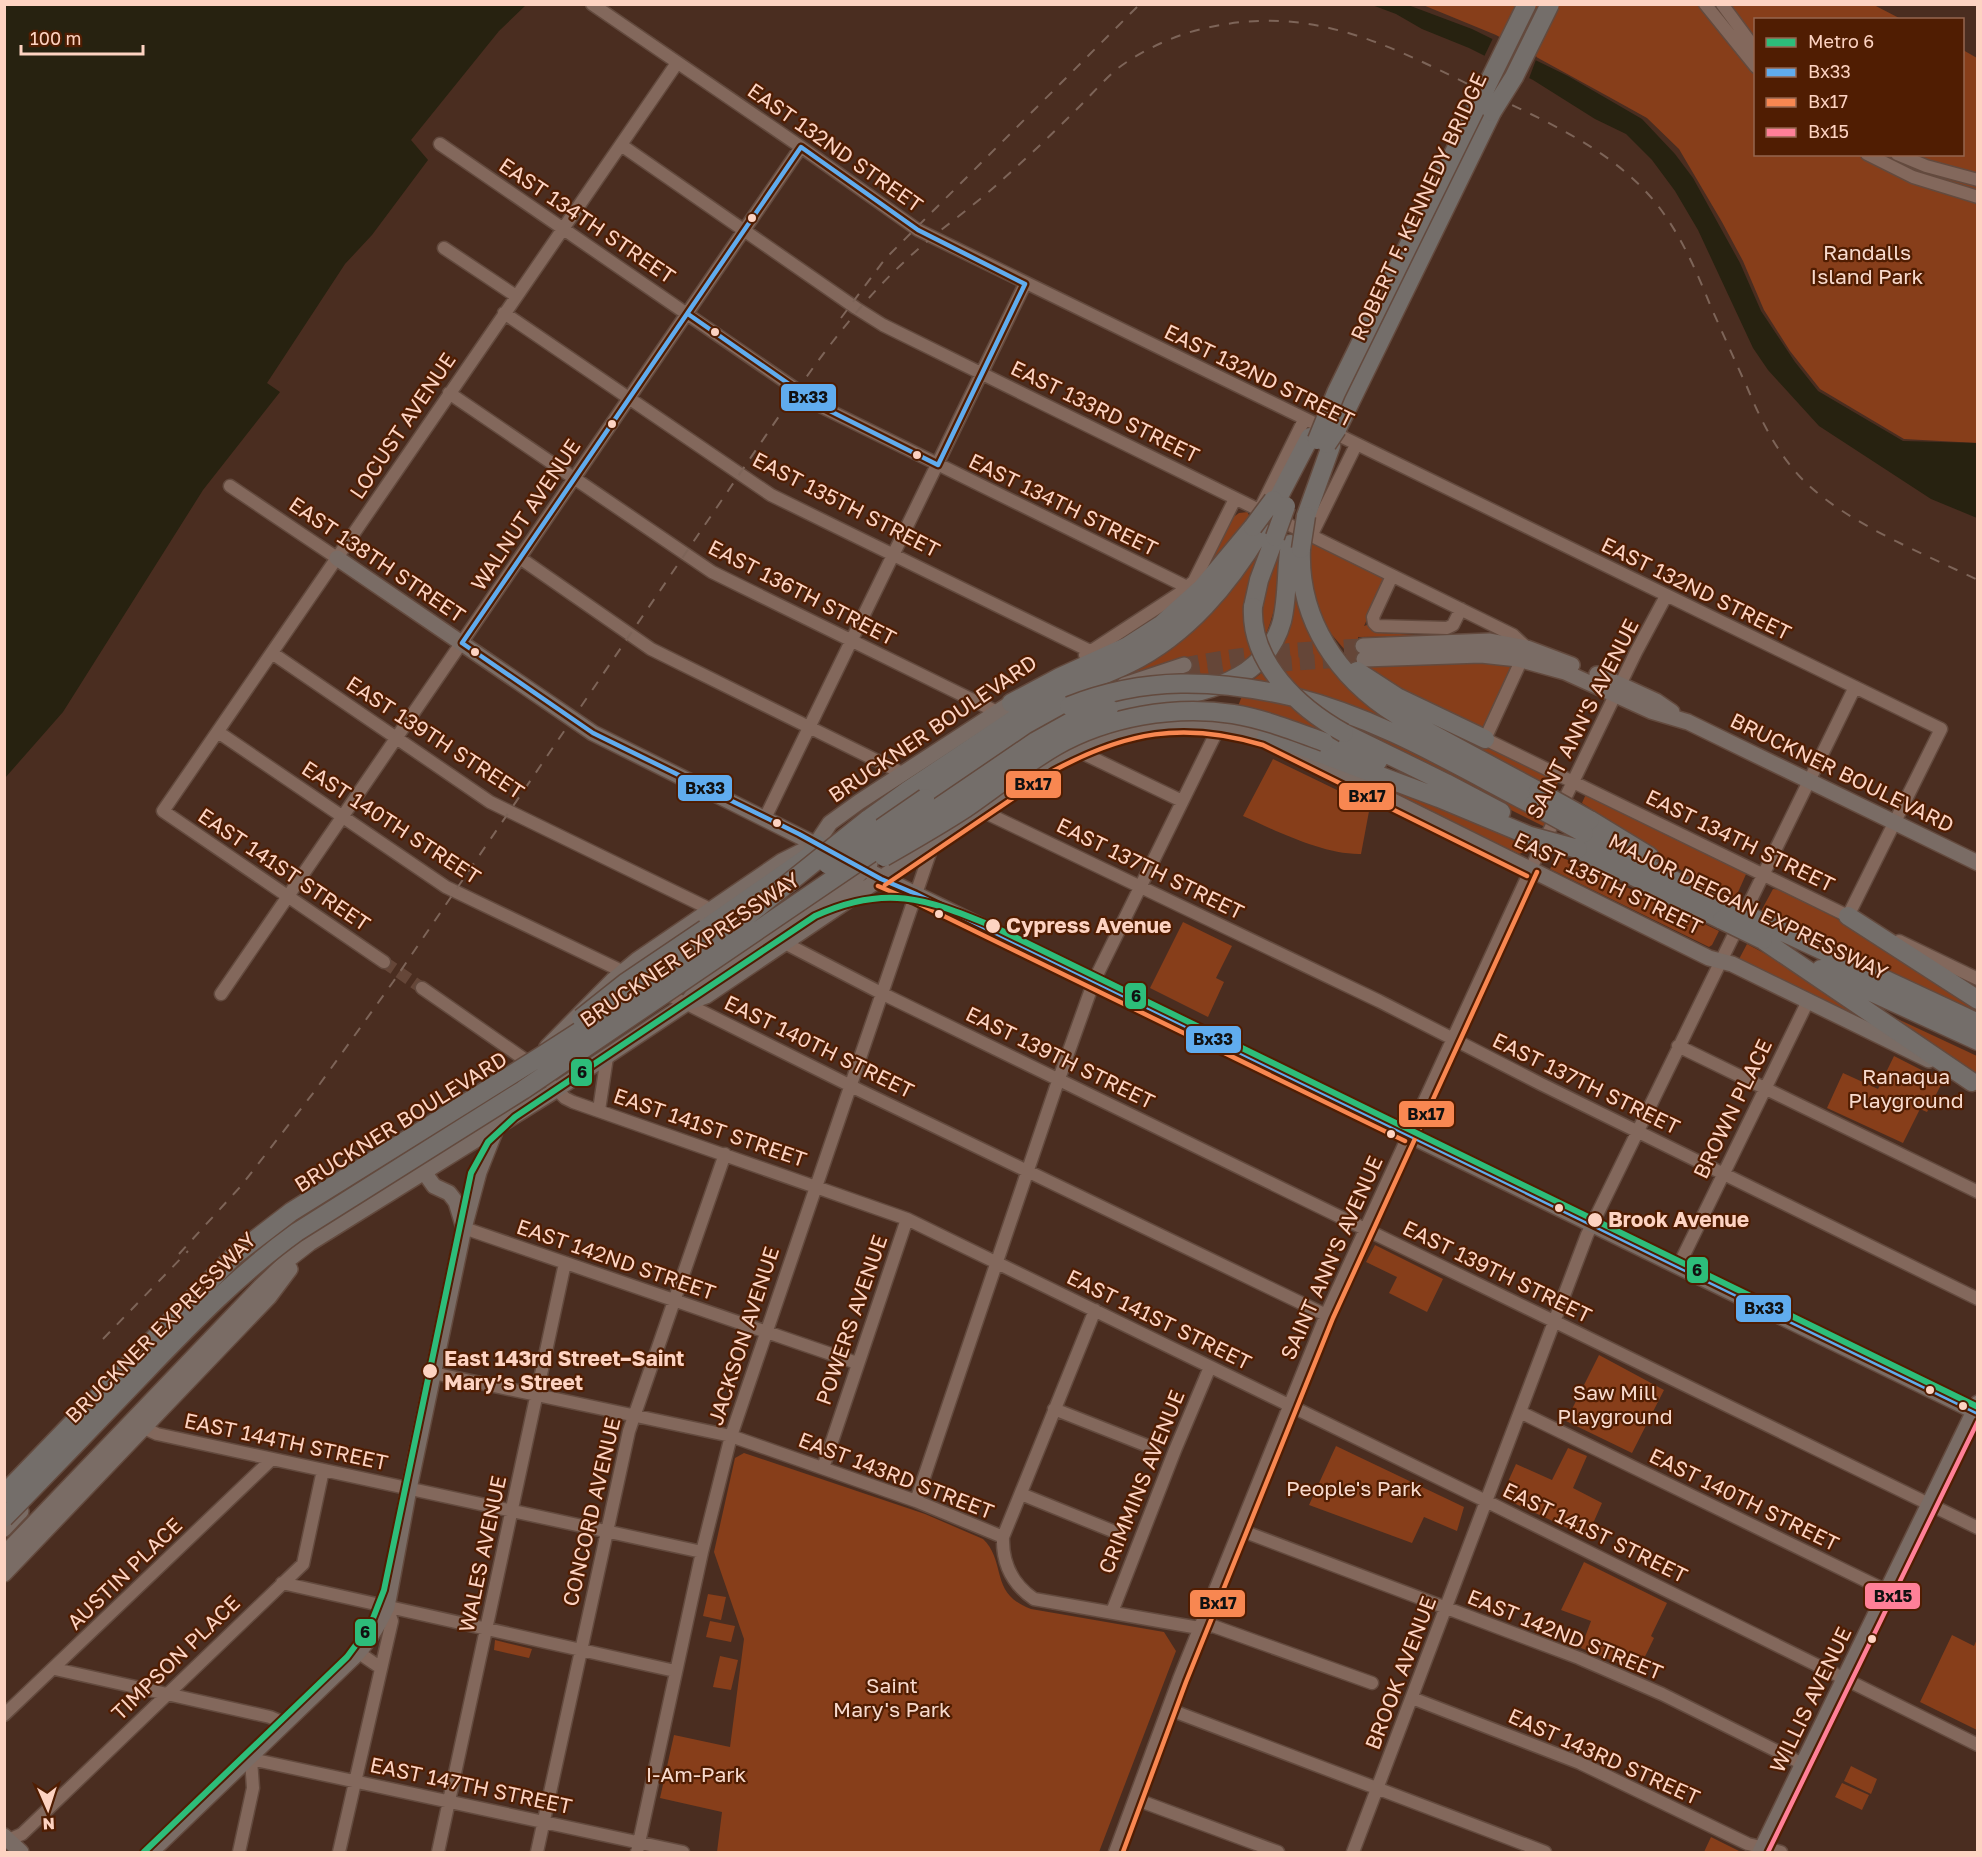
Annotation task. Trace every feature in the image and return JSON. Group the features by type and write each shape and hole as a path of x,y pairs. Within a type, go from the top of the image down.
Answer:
{"highway":[{"name":"ROBERT F. KENNEDY BRIDGE","path":"1321,436 1336,393 1527,4"},
{"name":"ROBERT F. KENNEDY BRIDGE","path":"1321,436 1492,112 1507,74 1541,4"},
{"path":"1492,112 1514,77 1550,4"},
{"path":"1321,436 1282,522 1259,580 1253,606 1253,623 1257,638 1281,683 1341,740"},
{"name":"BRUCKNER EXPRESSWAY","path":"4,1518 179,1336 236,1281 275,1248 306,1226 775,935 921,819 1061,726 1109,708 1210,690 1247,671 1261,658 1273,641 1281,623 1284,611 1282,522 1290,475 1321,436"},
{"path":"1282,522 1300,566 1303,587 1316,629 1340,667 1362,690 1407,721 1535,798 1584,834"},
{"path":"1004,707 1067,674 1126,647 1162,624 1282,522"},
{"name":"BRUCKNER EXPRESSWAY","path":"4,1494 254,1238 291,1212 538,1064 736,925 861,824 1037,704 1132,662 1152,650 1202,611 1282,522"},
{"path":"1316,629 1346,662 1372,683 1408,703 1485,739"},
{"path":"675,969 721,942 859,843 1037,723 1069,706 1109,692 1180,682 1273,692 1360,717 1450,762 1535,798"},
{"path":"775,935 1058,745 1110,724 1166,713 1220,712 1341,740"},
{"path":"1266,738 1309,750 1532,832"},
{"name":"MAJOR DEEGAN EXPRESSWAY","path":"1341,740 1446,783 1499,811 1532,832 1584,834 1652,858 1702,893 1725,913"},
{"name":"MAJOR DEEGAN EXPRESSWAY","path":"1584,834 1725,913 1766,933 1977,1023"},
{"path":"538,1064 582,1018 620,987 811,855 816,844"},
{"path":"1848,916 1977,1000"},
{"path":"1766,933 1975,1083"},
{"name":"MAJOR DEEGAN EXPRESSWAY","path":"1766,933 1871,993 1977,1041"}],"main road":[{"name":"EAST 138TH STREET","path":"337,558 593,733 765,818 881,879 1976,1410"},
{"name":"BRUCKNER BOULEVARD","path":"1363,652 1491,640 1618,689 1656,701 1688,722 1977,863"},
{"name":"BRUCKNER BOULEVARD","path":"4,1510 257,1243 282,1223 657,989 1059,715 1133,681 1185,672 1115,700 1057,727 922,820 819,907 697,988 687,1003 556,1090 310,1243 288,1260 245,1302 4,1554"},
{"name":"BRUCKNER BOULEVARD","path":"4,1529 294,1231 320,1210 434,1138 538,1064 622,972 782,861 816,844 830,823 1004,707"},
{"name":"BRUCKNER BOULEVARD","path":"775,935 881,879 1049,765 1076,750 1106,737 1138,728 1183,723 1220,725"},
{"name":"EAST 135TH STREET","path":"1220,725 1266,738 1709,958 1732,964 1975,1083"},
{"path":"816,844 921,807"},
{"path":"151,1852 359,1653 372,1637 387,1607 409,1489 464,1228 479,1172 498,1125"},
{"path":"434,1138 424,1172 434,1186 449,1193 456,1202 464,1228"},
{"path":"294,1231 303,1216 326,1194"},
{"name":"BRUCKNER BOULEVARD","path":"4,1574 269,1297 310,1243"},
{"path":"134,1372 186,1341"},
{"name":"WILLIS AVENUE","path":"1761,1850 1976,1410"},
{"path":"6,1839 21,1852"}],"street":[{"name":"EAST 132ND STREET","path":"592,4 918,230 1321,436 1356,445 1941,729 1895,822"},
{"path":"1705,4 1754,49"},
{"path":"1722,4 1736,35 1754,65"},
{"name":"LOCUST AVENUE","path":"163,811 677,63"},
{"name":"EAST 134TH STREET","path":"440,144 816,403 1187,587"},
{"name":"EAST 133RD STREET","path":"621,145 871,318 1513,635 1525,654"},
{"name":"WALNUT AVENUE","path":"220,994 801,147"},
{"path":"1871,156 1913,177 1977,197"},
{"path":"1902,156 1926,166 1977,180"},
{"path":"444,248 516,296"},
{"path":"765,818 1025,284"},
{"name":"EAST 135TH STREET","path":"504,313 760,488 1092,652"},
{"name":"EAST 136TH STREET","path":"449,393 712,572 852,640 1004,707"},
{"path":"1282,522 1321,436"},
{"path":"1282,522 1356,445"},
{"name":"EAST 138TH STREET","path":"230,486 337,558"},
{"name":"BRUCKNER BOULEVARD","path":"1004,707 1031,687 1092,652 1187,587 1200,571 1235,499"},
{"path":"520,558 651,649 904,774"},
{"path":"1392,576 1373,617 1374,624 1377,626 1448,628 1453,625 1461,609"},
{"name":"SAINT ANN'S AVENUE","path":"1115,1852 1199,1628 1326,1315 1530,869 1666,596"},
{"name":"EAST 139TH STREET","path":"272,653 490,802 711,909"},
{"path":"1485,739 1525,654"},
{"name":"BROOK AVENUE","path":"1353,1852 1592,1224 1855,687"},
{"path":"916,1501 1094,981 1220,725"},
{"name":"EAST 140TH STREET","path":"218,732 446,887 687,1003 850,1086 1326,1315"},
{"name":"EAST 134TH STREET","path":"1485,739 1574,780 1977,979"},
{"path":"1076,750 1182,801"},
{"name":"EAST 141ST STREET","path":"163,811 384,962"},
{"name":"EAST 137TH STREET","path":"982,811 1452,1038 1977,1299"},
{"path":"1848,916 1895,822"},
{"name":"JACKSON AVENUE","path":"637,1848 702,1552 731,1437 933,844"},
{"name":"EAST 139TH STREET","path":"775,935 881,993 1977,1528"},
{"name":"EAST 141ST STREET","path":"422,988 538,1064 556,1090 569,1100 907,1219 1845,1678 1977,1745"},
{"name":"BROWN PLACE","path":"1678,1267 1808,1001"},
{"path":"1678,1046 1977,1192"},
{"path":"599,1110 607,1057"},
{"name":"CONCORD AVENUE","path":"537,1852 606,1532 634,1415 725,1155"},
{"name":"POWERS AVENUE","path":"823,1468 907,1219"},
{"name":"EAST 142ND STREET","path":"464,1228 857,1363"},
{"name":"WALES AVENUE","path":"438,1852 565,1263"},
{"path":"1003,1537 1095,1310"},
{"name":"CRIMMINS AVENUE","path":"1112,1612 1210,1367"},
{"name":"EAST 143RD STREET","path":"433,1373 731,1437 916,1501 1003,1537 1002,1550 1012,1578 1022,1591 1034,1599 1199,1628 1214,1626 1372,1683"},
{"path":"1054,1409 1153,1448"},
{"name":"EAST 140TH STREET","path":"1520,1412 1887,1591"},
{"name":"EAST 144TH STREET","path":"144,1428 157,1434 702,1552"},
{"name":"AUSTIN PLACE","path":"4,1715 55,1669 272,1459"},
{"name":"TIMPSON PLACE","path":"6,1839 22,1834 303,1564 323,1470"},
{"path":"1021,1494 1120,1534"},
{"name":"EAST 142ND STREET","path":"1240,1530 1621,1675 1803,1764"},
{"path":"282,1583 675,1671"},
{"path":"339,1852 392,1621 387,1607"},
{"path":"359,1653 381,1668"},
{"path":"55,1669 272,1718 284,1724"},
{"name":"EAST 143RD STREET","path":"1412,1698 1580,1763 1761,1850 1781,1852"},
{"path":"1168,1709 1545,1852"},
{"path":"239,1852 253,1788 251,1758"},
{"name":"EAST 147TH STREET","path":"251,1758 543,1822 637,1848 683,1852"},
{"path":"1135,1799 1278,1852"}],"green space":[{"name":"Randalls Island Park","path":"1872,4 1899,18 1754,18 1754,156 1964,156 1964,51 1977,58 1977,443 1904,439 1820,389 1790,351 1764,310 1743,261 1679,149 1647,118 1496,35 1423,5"},
{"path":"1248,512 1255,518 1219,565 1178,609 1129,644 1072,669 1100,654 1181,599 1201,582 1232,518 1239,513"},
{"path":"1286,537 1274,612 1260,647 1249,661 1231,674 1187,684 1182,660 1136,673 1135,669 1174,644 1206,617 1262,550 1248,586 1244,614 1244,624 1261,623 1265,590"},
{"path":"1308,540 1386,578 1364,626 1367,625 1381,633 1437,636 1358,637 1359,661 1357,664 1326,628 1314,605"},
{"path":"1299,599 1337,675 1356,696 1375,711 1442,748 1556,826 1553,831 1332,721 1326,736 1235,714 1247,683 1266,668 1273,659 1288,626 1292,602"},
{"path":"1475,660 1514,665 1484,734 1471,730 1358,666"},
{"path":"1402,707 1559,780 1555,789"},
{"path":"1273,759 1370,806 1361,854 1332,851 1316,846 1243,816"},
{"path":"1376,784 1529,841 1524,852 1519,854"},
{"path":"1586,794 1747,872 1735,899 1702,885 1582,803"},
{"path":"1557,855 1652,899 1685,911 1684,914 1719,931 1712,945 1709,947 1550,869"},
{"path":"1773,889 1782,890 1843,922 1977,1007 1977,1012 1761,911"},
{"path":"1183,922 1232,946 1216,978 1224,982 1208,1017 1150,988"},
{"path":"1747,944 1779,961 1894,1038 1738,961"},
{"path":"1872,1007 1977,1056 1977,1078"},
{"name":"Ranaqua Playground","path":"1894,1056 1943,1081 1927,1112 1920,1109 1903,1143 1827,1108 1843,1073 1878,1089"},
{"path":"1375,1245 1443,1279 1427,1312 1389,1293 1397,1277 1366,1262"},
{"name":"Saw Mill Playground","path":"1599,1355 1664,1390 1632,1453 1566,1421"},
{"name":"People's Park","path":"1336,1446 1464,1507 1457,1531 1424,1517 1412,1543 1309,1505"},
{"path":"1568,1448 1587,1456 1573,1488 1602,1503 1587,1537 1501,1497 1516,1464 1552,1480"},
{"name":"Saint Mary's Park","path":"744,1453 925,1514 983,1539 995,1558 1000,1577 1009,1595 1018,1603 1031,1609 1164,1632 1176,1651 1099,1852 717,1852 722,1812 660,1798 674,1735 730,1747 744,1639 714,1552 735,1458"},
{"path":"1584,1562 1667,1603 1638,1671 1581,1648 1591,1621 1561,1610"},
{"path":"708,1594 726,1597 721,1620 703,1616"},
{"path":"710,1621 735,1626 731,1642 706,1637"},
{"path":"1952,1635 1974,1646 1977,1639 1977,1730 1920,1702"},
{"path":"495,1640 532,1649 529,1658 494,1650"},
{"path":"720,1656 738,1660 731,1690 713,1687"},
{"path":"1851,1766 1877,1779 1871,1794 1844,1781"},
{"path":"1842,1783 1869,1795 1862,1810 1835,1797"},
{"path":"1711,1837 1741,1852 1704,1852"}],"shaded area":[{"path":"5,4 526,5 499,31 411,140 428,160 372,235 345,264 267,383 280,392 203,490 63,712 5,778"},
{"path":"1372,5 1408,5 1472,29 1568,76 1642,119 1675,154 1693,178 1740,263 1761,311 1795,362 1818,391 1903,441 1977,443 1977,518 1931,499 1819,426 1768,370 1753,348 1698,230 1675,191 1652,160 1626,134 1595,119 1533,80 1469,48"}],"pier":[{"path":"1494,36 1537,57 1528,81 1483,59"}],"tunnel":[{"path":"1184,665 1273,652 1363,646"},
{"path":"1186,678 1252,667 1364,659"},
{"path":"384,962 422,988"}],"railway":[{"path":"841,318 885,259 1140,4"},
{"path":"179,1254 241,1186 314,1092 393,982 788,403 842,330 904,262 1012,171 1117,69 1142,53 1178,36 1228,24 1265,21 1301,23 1336,30 1370,40 1404,54 1547,122 1594,149 1637,182 1672,226 1693,266 1764,425 1795,472 1823,497 1864,524 1978,580"},
{"path":"103,1339 188,1251"}],"metro line":[{"name":"6","path":"144,1852 347,1657 370,1626 384,1590 471,1173 488,1142 515,1117 815,916 863,900 905,898 925,902 992,926 1978,1407"}],"transit line":[{"name":"Bx33","path":"462,643 801,147 918,230 1025,284"},
{"name":"Bx33","path":"938,465 1025,284"},
{"name":"Bx33","path":"688,314 822,407 938,465"},
{"name":"Bx33","path":"462,643 593,733 799,834 881,879 916,894 1978,1413"},
{"name":"Bx17","path":"885,885 1053,771 1105,747 1130,739 1180,732 1207,733 1263,745 1527,876"},
{"name":"Bx17","path":"1123,1852 1186,1682 1333,1318 1537,872"},
{"name":"Bx17","path":"878,886 1405,1141"},
{"name":"Bx15","path":"1768,1852 1978,1421"}],"place":[{"name":"Cypress Avenue","path":"993,926"},
{"name":"Brook Avenue","path":"1595,1220"},
{"name":"East 143rd Street–Saint Mary’s Street","path":"430,1371"}],"park label":[{"name":"I-Am-Park","path":"696,1775"}]}
